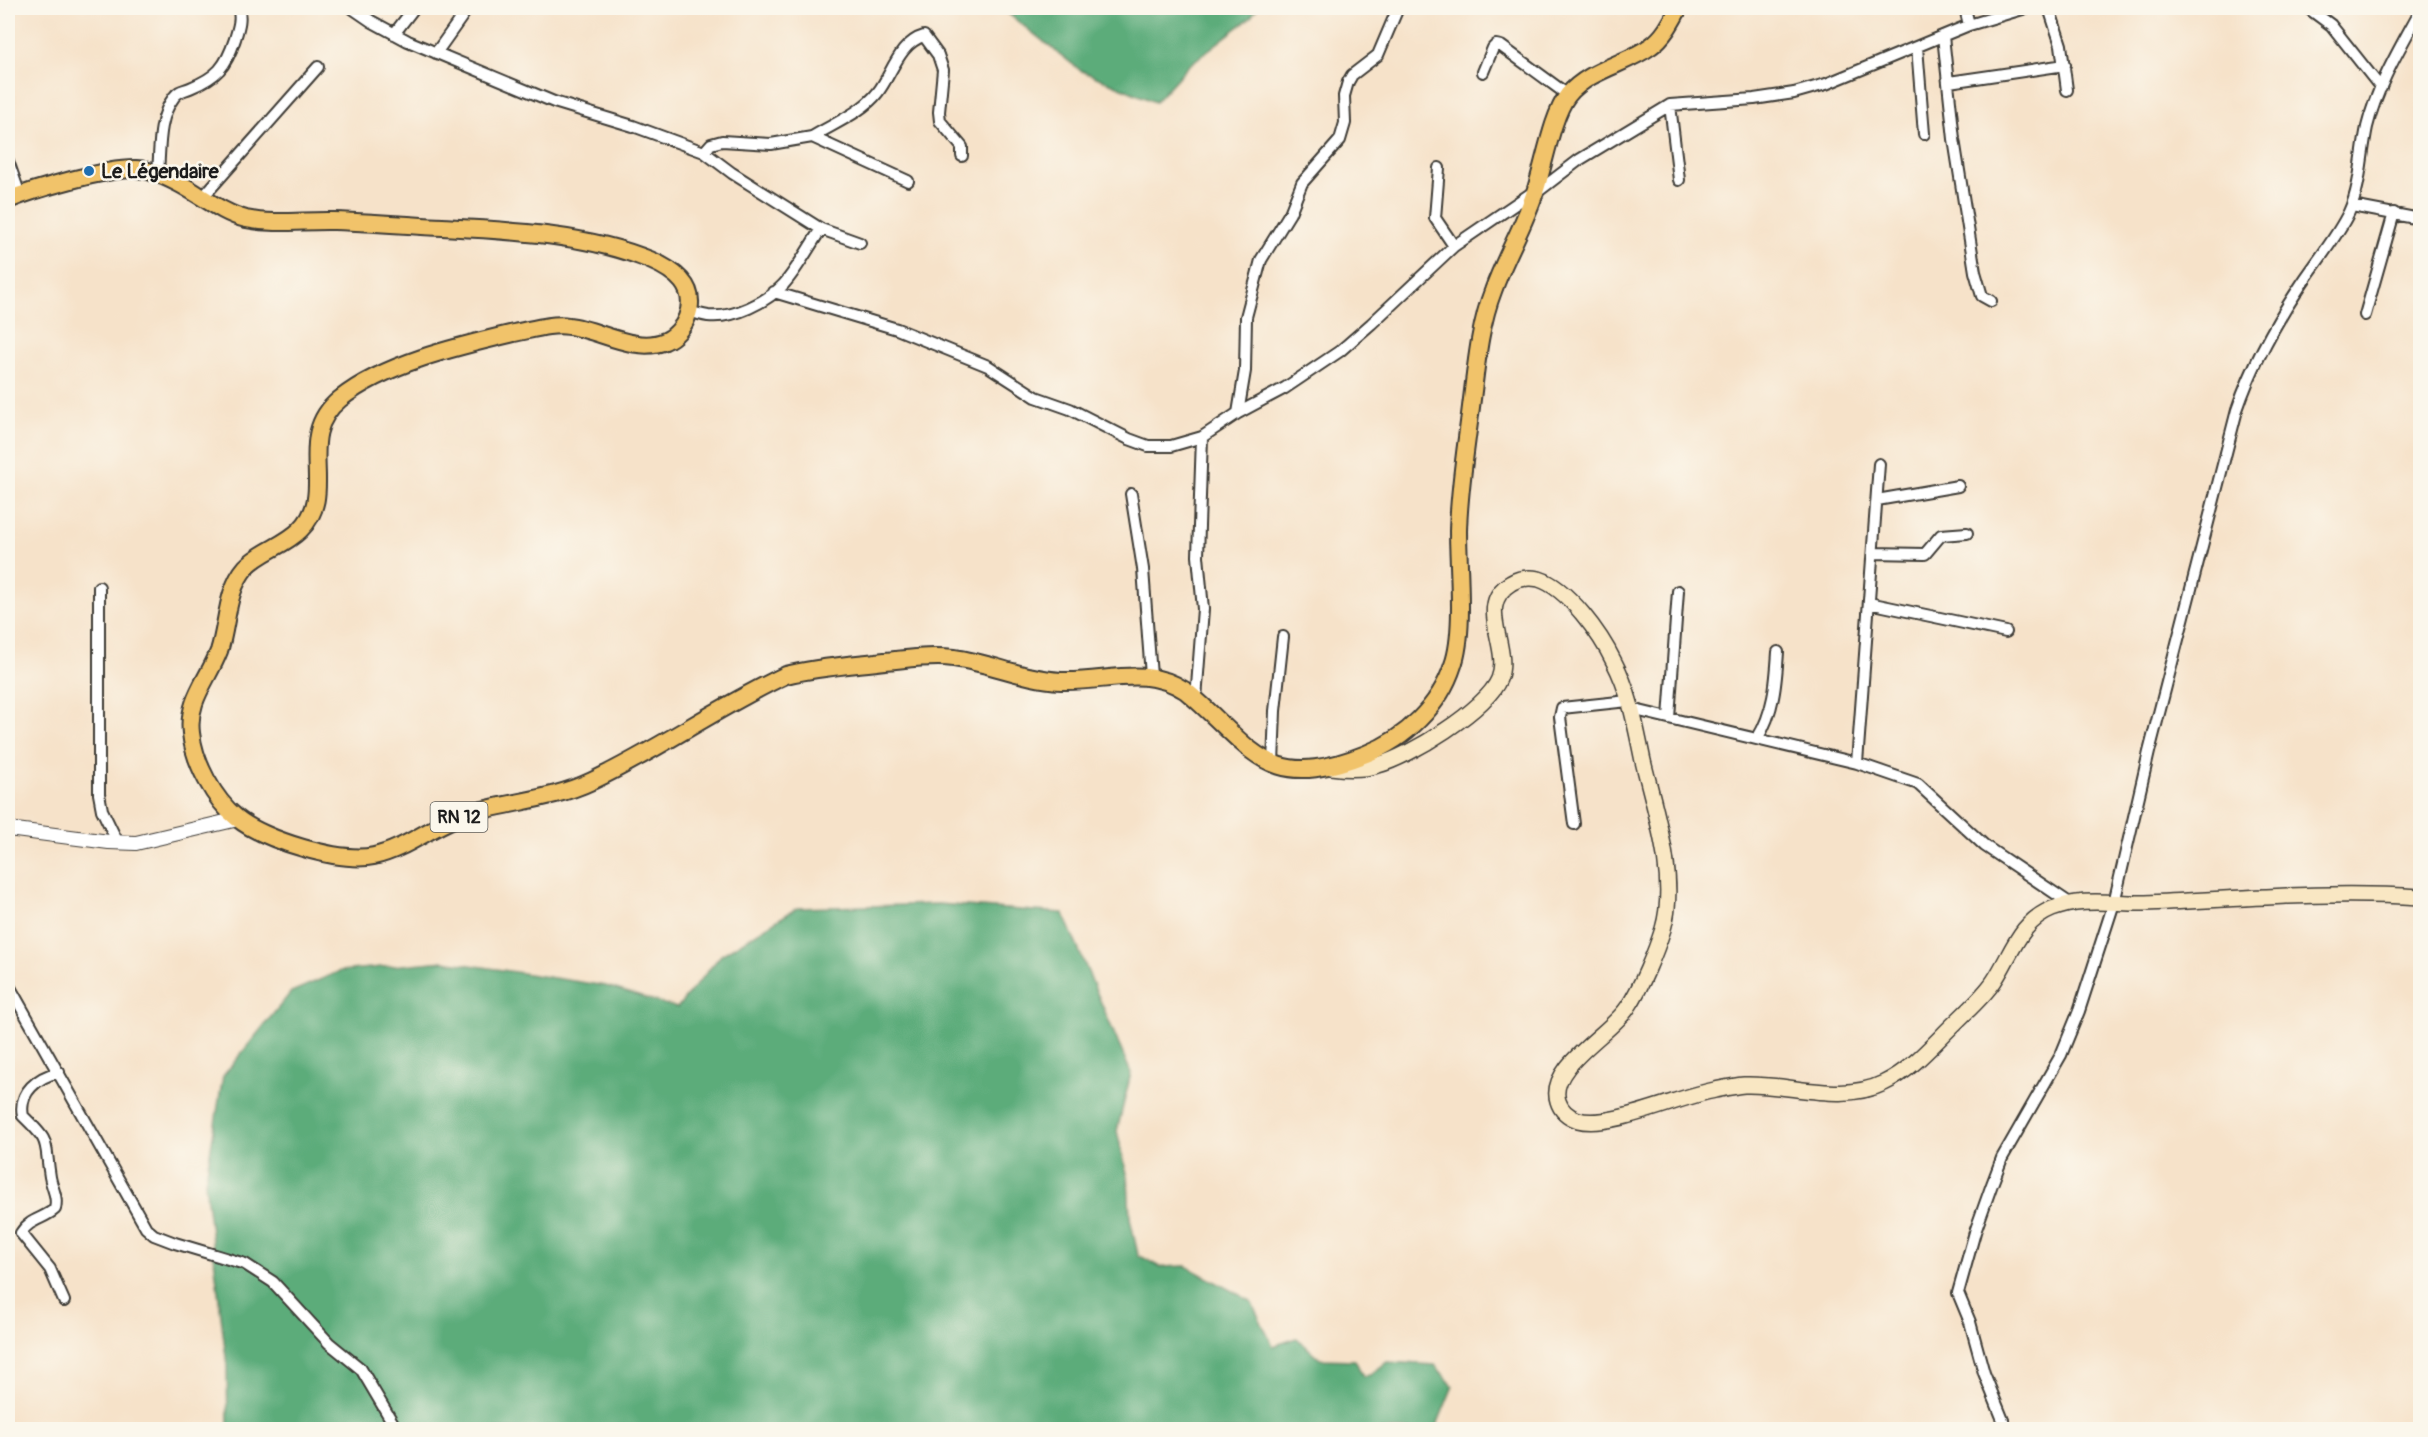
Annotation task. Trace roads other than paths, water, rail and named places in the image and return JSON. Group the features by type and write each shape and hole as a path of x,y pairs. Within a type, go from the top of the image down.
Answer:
{"main road":[{"name":"RN 12","path":"689,311 684,326 666,340 644,344 609,338 567,325 525,331 450,350 399,366 352,391 324,415 318,427 317,497 311,516 300,531 280,545 258,556 239,576 229,605 219,649 192,703 190,727 195,752 211,786 238,819 257,830 314,850 370,857 393,849 443,823 467,814 531,800 591,782 786,675 811,669 927,657 951,658 1047,680 1151,676 1175,684 1196,699 1243,746 1273,765 1297,769 1331,767 1389,744 1411,727 1432,705 1453,667 1458,640 1458,526 1485,315 1492,292 1535,192 1558,114 1568,95 1593,75 1651,46 1669,27 1679,8"},
{"path":"14,197 95,176 134,169 158,174 241,218 430,226 563,237 606,245 666,267 684,284 690,294 689,311"},
{"path":"1331,767 1362,768 1396,759 1456,724 1477,706 1495,686 1501,674 1502,658 1493,610 1494,601 1507,585 1520,579 1539,579 1560,593 1598,634 1614,661 1630,705 1660,833 1667,880 1667,903 1664,927 1629,1006 1615,1024 1577,1057 1559,1080 1556,1090 1558,1102 1564,1113 1575,1119 1589,1121 1611,1119 1711,1090 1745,1085 1836,1092 1865,1090 1886,1083 1911,1065 1986,991 2005,962 2013,944 2030,922 2051,909 2082,902 2114,903 2378,894 2421,897"}],"street":[{"path":"158,174 165,111 180,90 206,80 223,68 236,37 241,15 238,8"},
{"path":"351,8 394,34 554,102 633,126 704,152 732,173 821,229 861,243"},
{"path":"394,34 414,8"},
{"path":"436,53 468,8"},
{"path":"1238,413 1245,371 1246,317 1260,260 1290,213 1302,183 1340,140 1345,123 1344,96 1348,82 1352,75 1378,55 1398,8"},
{"path":"1965,8 1969,25"},
{"path":"774,292 897,329 988,366 1036,397 1070,409 1139,443 1159,447 1172,446 1202,437 1238,413 1285,388 1340,351 1454,246 1579,160 1670,105 1754,99 1794,93 1826,84 1969,25 2026,8"},
{"path":"2049,8 2065,65 2067,90"},
{"path":"2308,8 2331,25 2381,88"},
{"path":"2007,1430 1984,1373 1970,1323 1958,1293 1975,1232 2002,1158 2061,1055 2079,1011 2114,903 2149,752 2237,410 2249,375 2298,288 2332,240 2352,206 2368,125 2381,88 2421,11"},
{"path":"704,152 711,144 723,141 771,144 812,136 860,108 878,93 887,75 908,45 915,38 924,36 938,55 943,70 940,121 962,147 962,156"},
{"path":"1942,36 1954,139 1975,272 1982,296 1990,301"},
{"path":"1483,72 1493,48 1496,45 1502,46 1568,95"},
{"path":"1917,47 1924,134"},
{"path":"1949,82 2065,65"},
{"path":"203,197 318,67"},
{"path":"1670,105 1679,180"},
{"path":"812,136 908,181"},
{"path":"8,161 14,197"},
{"path":"1439,168 1436,218 1454,246"},
{"path":"2352,206 2421,219"},
{"path":"2365,315 2394,213"},
{"path":"689,311 708,316 728,314 756,304 785,283 821,229"},
{"path":"1196,699 1203,609 1198,556 1202,437"},
{"path":"1857,763 1879,464"},
{"path":"1877,500 1958,486"},
{"path":"1131,494 1143,569 1151,676"},
{"path":"1873,553 1925,554 1941,535 1967,533"},
{"path":"99,587 99,794 102,810 118,843"},
{"path":"1669,718 1678,591"},
{"path":"1869,603 2006,632"},
{"path":"1273,765 1275,711 1283,637"},
{"path":"1756,739 1770,714 1777,682 1778,652"},
{"path":"1574,824 1560,717 1562,708 1630,705 1669,718 1857,763 1918,783 1985,846 2071,904"},
{"path":"8,829 118,843 149,841 238,819"},
{"path":"8,984 146,1228 154,1235 175,1243 244,1264 273,1282 329,1343 361,1369 397,1430"},
{"path":"59,1072 37,1081 28,1090 21,1104 23,1116 40,1131 46,1141 50,1178 56,1197 55,1209 48,1215 29,1223 21,1233 50,1269 64,1301"}],"place":[{"name":"Le Légendaire","path":"89,171"}]}
